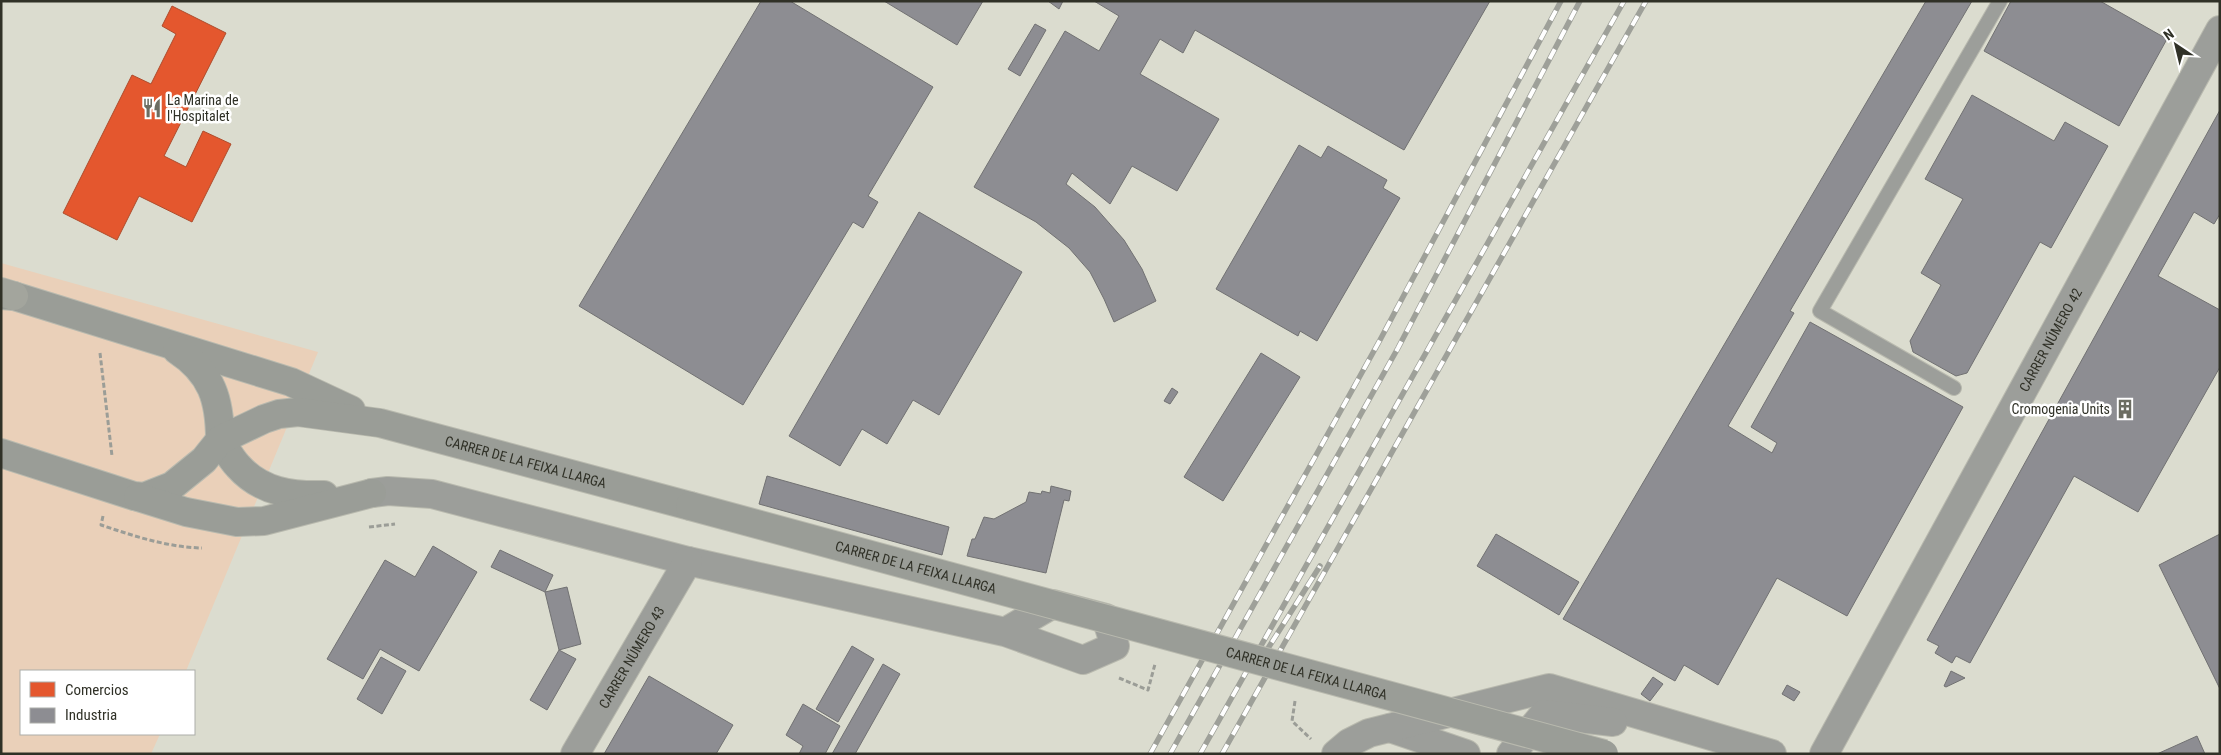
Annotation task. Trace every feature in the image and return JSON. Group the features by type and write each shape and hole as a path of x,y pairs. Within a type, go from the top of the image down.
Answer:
{"main road":[{"name":"CARRER DE LA FEIXA LLARGA","path":"6,295 291,382 380,423"},
{"name":"CARRER DE LA FEIXA LLARGA","path":"168,344 189,358 209,382 219,413 220,440"},
{"name":"CARRER DE LA FEIXA LLARGA","path":"1,453 122,492 144,497 172,486 204,460 220,440 279,414 298,412 380,423 1604,754"},
{"path":"220,440 238,466 267,488 301,496 372,493"},
{"path":"122,492 186,512 237,522 264,521 372,493"}],"street":[{"name":"CARRER NÚMERO 42","path":"1824,754 2220,30"},
{"path":"372,493 388,491 432,494 688,561 1005,632"},
{"name":"CARRER NÚMERO 43","path":"575,754 688,561"},
{"path":"1336,754 1349,743 1369,733 1549,688 1772,754"},
{"path":"1512,754 1544,714 1600,719 1656,732 1729,754"},
{"path":"1390,728 1466,754"}],"lane":[{"path":"1954,388 1820,311 2000,1"}],"path":[{"path":"101,525 122,492 114,468 98,343 103,324"},
{"path":"1148,690 1156,661"},
{"path":"1292,721 1296,696"}],"shaded area":[{"path":"1,263 318,352 186,670 20,670 20,735 160,735 151,754 1,754"}],"building: Comercios":[{"name":"La Marina de l'Hospitalet","path":"172,6 226,33 164,156 186,167 203,131 231,144 192,222 139,196 117,240 63,213 132,75 151,84 176,34 162,26"}],"building: Industria":[{"path":"761,1 790,1 933,87 868,196 878,202 863,228 853,222 743,405 579,306"},
{"path":"884,1 983,1 957,45"},
{"path":"1048,1 1063,1 1059,9"},
{"path":"1094,1 1490,1 1404,150 1195,30 1183,53 1160,39 1140,74 1219,119 1177,191 1132,166 1110,204 1072,173 1066,184 1095,207 1124,240 1142,269 1156,301 1114,322 1090,272 1069,248 1036,222 974,187 1065,31 1099,51 1119,16"},
{"path":"1926,1 1972,1 1790,311 1794,313 1728,426 1772,453 1777,443 1751,427 1810,322 1963,407 1847,616 1777,578 1718,685 1684,665 1675,681 1563,619"},
{"path":"2011,1 2100,1 2167,39 2119,126 1984,51"},
{"path":"1035,24 1046,30 1020,76 1008,69"},
{"path":"1972,95 2054,141 2065,122 2108,146 2051,248 2040,242 1967,373 1956,376 1913,352 1910,341 1941,285 1921,273 1963,199 1925,179"},
{"name":"Cromogenia Units","path":"2220,110 2220,214 2214,224 2194,212 2158,276 2220,310 2220,367 2138,512 2074,476 1970,663 1956,656 1952,663 1935,653 1939,646 1927,640"},
{"path":"1299,145 1321,158 1328,146 1387,180 1383,188 1400,198 1317,341 1300,331 1298,336 1216,289"},
{"path":"919,212 1022,272 939,415 913,400 887,444 862,429 840,466 789,436"},
{"path":"1261,353 1300,377 1223,501 1184,477"},
{"path":"1172,388 1178,392 1170,404 1164,401"},
{"path":"767,476 949,527 942,555 759,504"},
{"path":"1051,486 1071,491 1069,501 1064,500 1046,573 967,556 972,539 975,539 984,517 994,519 1026,502 1029,492 1041,494 1042,491 1050,493"},
{"path":"1496,534 1579,582 1559,615 1477,566"},
{"path":"2220,534 2220,689 2159,565"},
{"path":"433,546 477,572 419,671 380,649 363,679 327,659 385,560 415,577"},
{"path":"500,550 553,575 545,592 491,567"},
{"path":"567,587 581,644 559,650 545,592"},
{"path":"852,646 874,659 838,722 816,709"},
{"path":"559,650 576,659 547,710 530,700"},
{"path":"381,657 406,671 382,714 357,699"},
{"path":"883,664 900,674 855,754 832,754"},
{"path":"1951,671 1965,678 1946,687 1944,686"},
{"path":"649,676 733,725 716,754 604,754"},
{"path":"1653,677 1663,684 1650,701 1641,694"},
{"path":"1787,685 1800,692 1794,701 1782,694"},
{"path":"803,704 840,726 825,754 799,754 803,746 786,735"},
{"path":"2197,736 2205,754 2157,754"}],"railway":[{"path":"1150,754 1380,340 1561,1"},
{"path":"1170,754 1398,348 1580,1"},
{"path":"1200,754 1624,1"},
{"path":"1222,754 1646,1"},
{"path":"1260,661 1320,566"}],"place":[{"name":"La Marina de l'Hospitalet","path":"152,108"},
{"name":"Cromogenia Units","path":"2125,409"}]}
